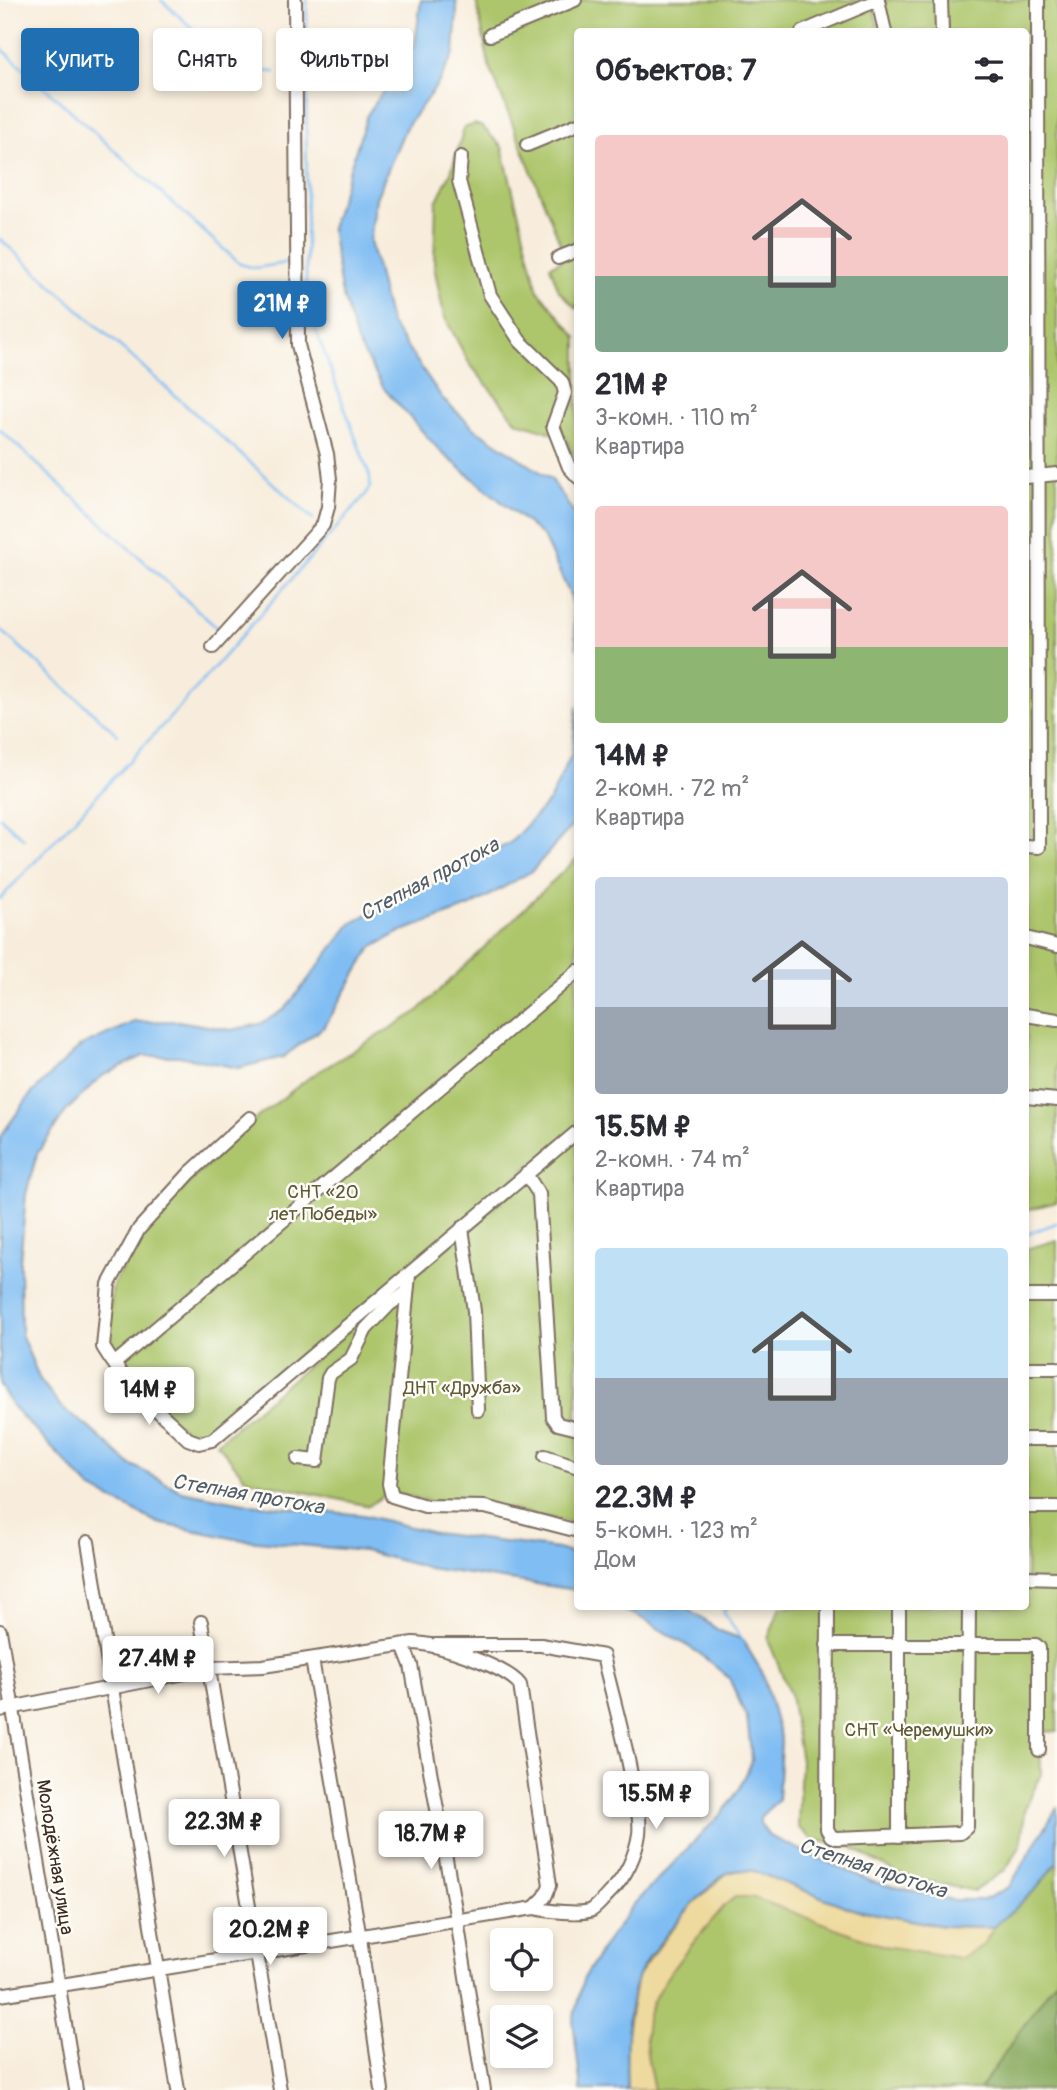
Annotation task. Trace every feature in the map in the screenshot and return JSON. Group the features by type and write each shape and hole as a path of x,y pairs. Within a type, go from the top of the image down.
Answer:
{"street":[{"path":"213,647 323,525 328,507 330,480 327,454 298,345 295,0"},
{"path":"490,35 575,0"},
{"path":"812,28 878,0 884,28"},
{"path":"941,0 942,28"},
{"path":"1029,846 1039,847 1031,477 1038,0"},
{"path":"527,145 574,126"},
{"path":"461,157 459,181 490,295 520,341 562,382 565,393 553,426 569,467 574,473"},
{"path":"558,258 574,252"},
{"path":"1031,477 1057,474"},
{"path":"1029,939 1057,946"},
{"path":"116,1363 574,974"},
{"path":"1029,1015 1057,1020"},
{"path":"1029,1097 1057,1100"},
{"path":"250,1118 190,1173 139,1229 109,1284 103,1346 127,1381 188,1439 199,1443 212,1440 574,1134"},
{"path":"526,1174 539,1194 553,1417 558,1424 574,1428"},
{"path":"462,1228 474,1311 478,1410"},
{"path":"409,1275 389,1484 392,1496 425,1506 485,1507 574,1530"},
{"path":"298,1460 317,1461 328,1378 331,1373 351,1359 366,1329 389,1305 407,1292"},
{"path":"1029,1296 1057,1296"},
{"path":"1029,1368 1057,1368"},
{"path":"1029,1439 1057,1439"},
{"path":"545,1456 574,1466"},
{"path":"1029,1507 1057,1507"},
{"path":"88,1542 178,2090"},
{"path":"1029,1577 1057,1578"},
{"path":"828,1610 828,1832 836,1838 960,1833 967,1827 969,1610"},
{"path":"899,1610 899,1836"},
{"path":"201,1622 280,2090"},
{"name":"Молодёжная улица","path":"0,1631 6,1709 76,2090"},
{"path":"0,1995 534,1908 554,1913 587,1912 615,1887 626,1871 635,1851 639,1832 639,1816 629,1761 603,1656 541,1645 414,1643 262,1666 210,1668 6,1709"},
{"path":"403,1645 411,1665 457,1920 484,2090"},
{"path":"435,1645 505,1673 516,1679 520,1685 550,1885 545,1897 534,1908"},
{"path":"827,1645 1038,1646 1039,1750"},
{"path":"312,1659 360,1938 382,2090"}],"green space":[{"path":"476,0 872,0 878,28 574,28 574,306 559,291 550,266 566,258 489,65"},
{"path":"884,0 1057,0 1057,1202 1029,1209 1029,28 890,28"},
{"path":"475,124 483,127 502,147 538,291 574,333 574,459 566,437 517,422 469,363 444,316 434,266 436,202 451,172 464,128"},
{"name":"СНТ «20 лет Победы»","path":"574,861 574,1129 206,1438 193,1439 130,1380 106,1346 113,1285 142,1233 254,1120 310,1077 417,1012"},
{"name":"ДНТ «Дружба»","path":"574,1140 574,1523 481,1503 431,1502 385,1490 384,1495 369,1506 246,1479 217,1443"},
{"name":"СНТ «Черемушки»","path":"1057,1240 1057,1731 1040,1732 1041,1775 1026,1806 1020,1847 1005,1870 974,1891 900,1875 849,1846 813,1840 798,1827 801,1761 790,1695 768,1639 779,1610 1029,1610 1029,1248"},
{"path":"1057,1862 1057,1978 979,2090 654,2090 646,2037 651,2005 679,1960 724,1906 735,1897 752,1897 982,1946 994,1927 1037,1888"},
{"path":"1057,1978 1057,2090 979,2090"}],"sand":[{"path":"754,1871 855,1910 944,1926 994,1927 982,1946 960,1958 884,1946 752,1897 735,1897 724,1906 679,1960 651,2005 646,2037 654,2090 627,2090 625,2044 637,1976 689,1907 727,1873"}],"water":[{"path":"421,0 456,0 454,53 439,82 405,129 376,198 370,241 390,322 443,399 474,428 552,480 574,513 574,624 571,597 543,536 442,453 385,390 357,342 341,290 331,228 367,115 383,91 413,91 413,47"},
{"path":"574,734 574,823 532,871 471,906 400,932 371,948 325,1026 283,1057 238,1068 179,1056 143,1056 102,1076 67,1110 37,1154 26,1194 20,1263 21,1334 39,1378 62,1408 87,1426 128,1463 181,1491 249,1504 363,1515 434,1533 558,1549 574,1554 574,1590 428,1568 364,1551 236,1539 158,1523 90,1488 12,1406 0,1385 0,1137 30,1095 79,1047 134,1022 178,1021 231,1030 260,1024 285,1009 351,924 392,899 432,886 511,842 550,800 572,753"},
{"path":"624,1610 688,1610 720,1631 742,1639 762,1672 781,1740 778,1800 760,1817 760,1824 769,1836 873,1882 952,1900 984,1900 1009,1887 1057,1808 1057,1862 1037,1888 994,1927 944,1926 855,1910 754,1871 738,1870 728,1873 707,1890 678,1921 637,1978 628,2020 627,2090 581,2090 573,2020 583,1980 634,1904 722,1813 740,1788 752,1760 747,1718 729,1678 699,1653"}],"waterway":[{"path":"161,0 236,67 275,72"},
{"path":"0,899 177,710 370,487 370,477 306,303 307,0"},
{"path":"0,47 240,264 255,268 292,262"},
{"path":"0,239 313,519"},
{"path":"0,430 217,628"},
{"path":"0,629 118,735"},
{"path":"0,817 24,839"},
{"path":"1029,1233 1057,1223"},
{"path":"724,1610 723,1612 742,1639"}],"water label":[{"name":"Степная протока","path":"429,879"},
{"name":"Степная протока","path":"248,1494"},
{"name":"Степная протока","path":"873,1868"}]}
